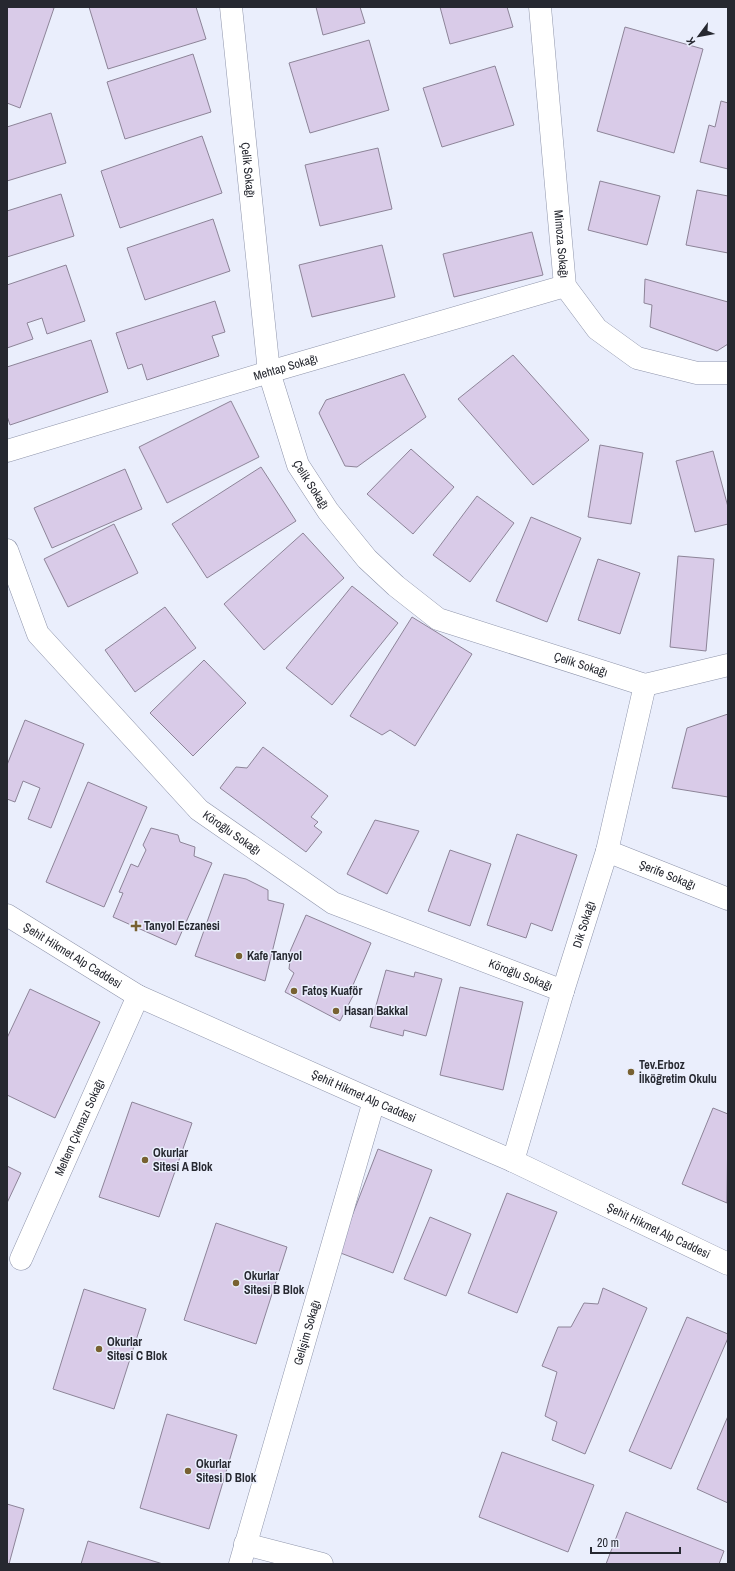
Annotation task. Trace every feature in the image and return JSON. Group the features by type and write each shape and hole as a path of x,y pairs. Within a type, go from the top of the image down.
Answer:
{"street":[{"name":"Çelik Sokağı","path":"231,7 269,372 298,465 328,511 367,559 396,586 438,619 645,685"},
{"name":"Mimoza Sokağı","path":"540,7 565,286 597,329 636,358 697,373 728,373"},
{"name":"Mehtap Sokağı","path":"7,451 269,372 565,286"},
{"name":"Köroğlu Sokağı","path":"7,550 38,634 199,810 333,903 563,991"},
{"path":"645,685 728,665"},
{"name":"Dik Sokağı","path":"512,1161 607,851 645,685"},
{"name":"Şerife Sokağı","path":"607,851 728,899"},
{"name":"Şehit Hikmet Alp Caddesi","path":"7,915 138,996 512,1161 728,1264"},
{"name":"Meltem Çıkmazı Sokağı","path":"21,1259 138,996"},
{"name":"Gelişim Sokağı","path":"242,1554 374,1101"},
{"path":"242,1554 322,1564"}],"building":[{"path":"7,7 54,8 20,108 7,103"},
{"path":"89,7 196,7 206,39 108,69"},
{"path":"316,7 360,7 365,23 323,35"},
{"path":"440,7 507,7 513,27 450,44"},
{"path":"625,27 703,49 674,153 597,131"},
{"path":"369,40 389,110 310,133 289,63"},
{"path":"193,54 211,112 125,139 107,82"},
{"path":"495,66 514,125 442,147 423,88"},
{"path":"721,101 728,103 728,169 700,162 709,125 715,127"},
{"path":"51,113 66,163 7,181 7,127"},
{"path":"202,136 222,193 120,228 101,171"},
{"path":"378,148 392,209 320,226 305,165"},
{"path":"600,181 660,196 647,245 588,230"},
{"path":"697,190 728,196 728,253 686,245"},
{"path":"61,194 74,236 7,257 7,211"},
{"path":"213,219 230,271 145,300 127,248"},
{"path":"532,232 543,275 454,297 443,254"},
{"path":"382,245 395,297 312,317 299,265"},
{"path":"66,265 85,321 47,334 42,318 27,323 33,339 7,348 7,285"},
{"path":"645,279 728,302 728,344 717,351 650,327 652,305 644,303"},
{"path":"215,301 225,332 212,336 219,356 147,380 142,364 128,369 116,333"},
{"path":"91,340 108,392 10,425 7,416 7,367"},
{"path":"513,355 589,440 533,485 458,399"},
{"path":"404,374 426,417 357,467 345,466 319,413 326,400"},
{"path":"231,401 259,457 167,503 139,447"},
{"path":"600,445 643,453 631,524 588,517"},
{"path":"411,449 454,487 413,534 367,494"},
{"path":"713,451 728,507 728,524 695,532 676,461"},
{"path":"261,467 296,521 207,578 172,524"},
{"path":"125,469 142,509 52,548 34,508"},
{"path":"477,496 514,523 470,582 433,555"},
{"path":"531,517 581,538 547,622 496,601"},
{"path":"114,524 138,573 68,607 44,559"},
{"path":"303,533 344,578 264,650 224,604"},
{"path":"678,556 714,559 706,651 670,647"},
{"path":"598,559 640,573 620,634 578,620"},
{"path":"352,586 398,623 332,705 286,668"},
{"path":"165,607 196,648 135,692 105,650"},
{"path":"412,617 472,654 415,746 390,730 382,735 350,716"},
{"path":"204,660 246,703 193,756 150,713"},
{"path":"728,714 728,797 672,788 687,728"},
{"path":"25,720 84,744 51,828 28,819 40,788 23,781 15,802 7,799 7,765"},
{"path":"263,747 328,796 311,817 318,822 314,826 322,832 306,852 220,788 236,767 247,768"},
{"path":"88,782 147,807 104,907 46,882"},
{"path":"375,820 419,831 387,894 347,874"},
{"path":"151,828 178,835 180,842 195,847 194,856 212,863 176,945 113,917 123,893 119,892 131,864 138,867 146,850 143,845"},
{"path":"517,834 577,855 552,931 531,923 526,938 487,925"},
{"path":"450,850 491,864 470,926 428,911"},
{"path":"224,874 246,879 268,890 268,900 284,904 265,981 195,956"},
{"path":"306,915 371,943 353,985 356,990 340,1021 285,992 294,973 289,969 290,960 288,956"},
{"path":"386,970 414,977 415,972 442,979 426,1036 404,1030 403,1036 370,1027"},
{"path":"460,987 523,1002 503,1090 440,1075"},
{"path":"30,989 100,1022 55,1118 7,1095 7,1038"},
{"name":"Okurlar Sitesi A Blok","path":"132,1102 192,1123 159,1217 99,1197"},
{"path":"713,1108 728,1114 727,1203 682,1184"},
{"path":"378,1149 432,1170 393,1273 338,1252"},
{"path":"7,1166 21,1173 7,1203"},
{"path":"507,1193 557,1212 517,1313 468,1293"},
{"path":"430,1217 471,1234 446,1296 404,1279"},
{"name":"Okurlar Sitesi B Blok","path":"216,1223 287,1247 256,1344 184,1320"},
{"path":"603,1288 647,1308 585,1454 552,1440 557,1422 545,1416 557,1372 542,1366 558,1327 571,1327 584,1303 598,1304"},
{"name":"Okurlar Sitesi C Blok","path":"84,1289 146,1309 114,1409 53,1389"},
{"path":"687,1317 728,1334 728,1338 671,1469 629,1451"},
{"name":"Okurlar Sitesi D Blok","path":"167,1414 237,1435 209,1529 140,1508"},
{"path":"728,1416 728,1503 697,1489"},
{"path":"502,1452 594,1485 568,1552 479,1517"},
{"path":"7,1504 24,1509 9,1564 7,1564"},
{"path":"626,1512 724,1551 719,1564 606,1564"},
{"path":"88,1541 163,1564 81,1564"}],"place":[{"name":"Tanyol Eczanesi","path":"136,926"},
{"name":"Kafe Tanyol","path":"239,956"},
{"name":"Fatoş Kuaför","path":"294,991"},
{"name":"Hasan Bakkal","path":"336,1011"},
{"name":"Tev.Erboz İlköğretim Okulu","path":"631,1072"},
{"name":"Okurlar Sitesi A Blok","path":"145,1160"},
{"name":"Okurlar Sitesi B Blok","path":"236,1283"},
{"name":"Okurlar Sitesi C Blok","path":"99,1349"},
{"name":"Okurlar Sitesi D Blok","path":"188,1471"}]}
